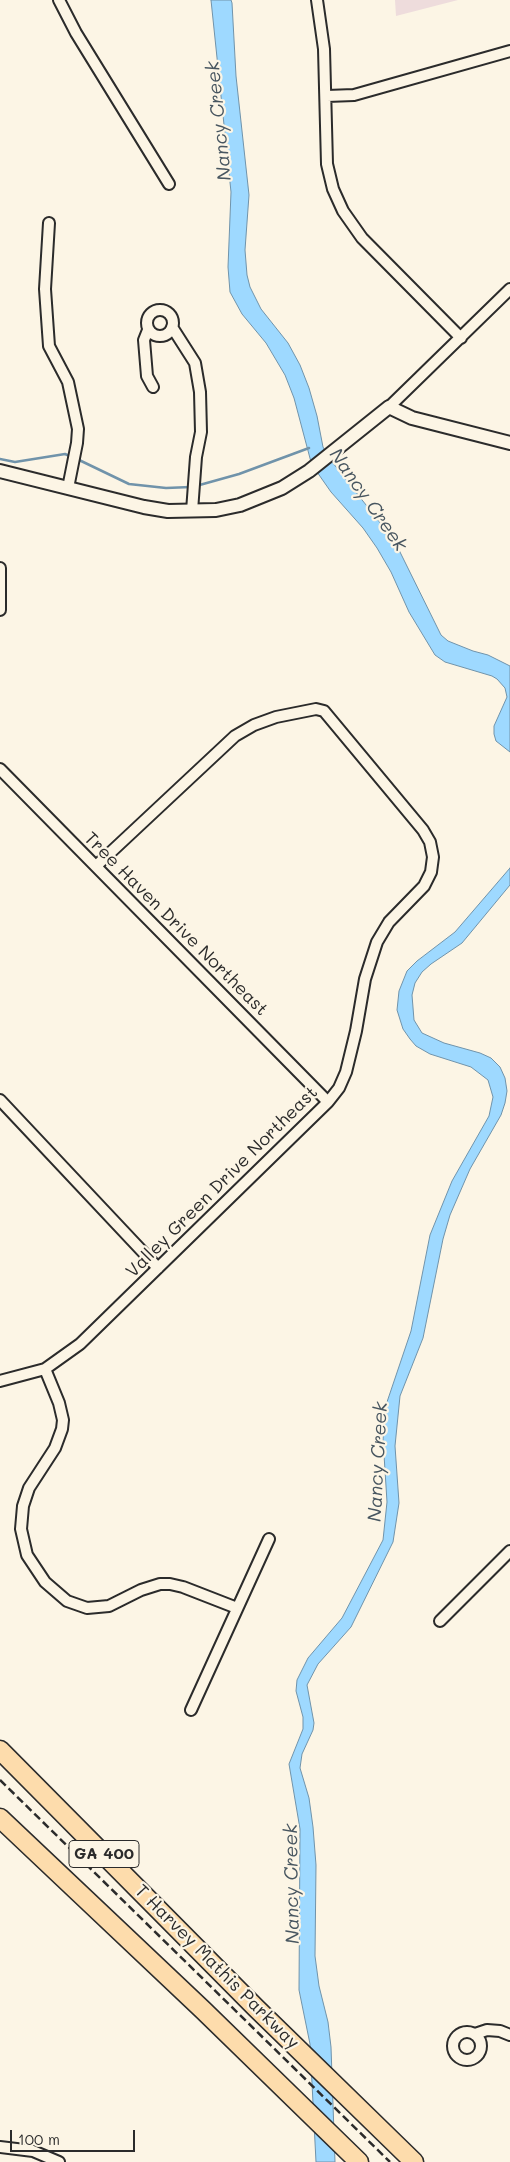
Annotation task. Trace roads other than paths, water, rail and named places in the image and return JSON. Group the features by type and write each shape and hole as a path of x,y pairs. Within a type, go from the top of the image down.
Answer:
{"highway":[{"name":"T Harvey Mathis Parkway","path":"0,1750 256,2008 414,2162"},
{"name":"GA 400","path":"0,1818 257,2062 359,2162"}],"street":[{"path":"59,0 76,33 169,184"},
{"path":"317,0 324,49 327,96 327,164 333,189 343,211 362,238 461,338"},
{"path":"327,96 354,95 510,51"},
{"path":"49,222 45,289 49,346 68,382 78,429 77,443 68,482"},
{"path":"0,471 68,482 144,507 168,511 193,505 216,510 240,505 263,497 309,471 363,429 389,407 510,289"},
{"path":"153,387 147,376 144,340 148,330 148,317 159,311 170,316 172,328 196,363 200,392 201,432 196,460 193,505"},
{"path":"148,330 155,335 163,336 172,328"},
{"path":"389,407 412,418 510,443"},
{"path":"0,573 0,610"},
{"name":"Valley Green Drive Northeast","path":"0,1381 45,1369 80,1344 328,1102 339,1088 346,1072 356,1031 365,979 377,942 389,922 424,886 431,872 432,857 430,842 423,830 324,711 316,708 276,717 235,736 96,866"},
{"name":"Tree Haven Drive Northeast","path":"0,769 328,1102"},
{"path":"0,1100 158,1268"},
{"path":"45,1369 60,1403 63,1420 62,1429 55,1448 29,1488 23,1506 21,1522 23,1544 27,1555 45,1582 67,1602 87,1608 109,1606 141,1590 160,1584 183,1587 238,1608"},
{"path":"192,1710 269,1539"},
{"path":"440,1621 510,1551"},
{"path":"475,2034 487,2030 500,2031 510,2035"},
{"path":"0,2147 33,2151 59,2162"}],"water":[{"path":"211,0 231,0 232,3 236,76 249,195 245,250 250,287 261,309 288,343 300,365 317,416 323,447 329,458 385,529 399,550 441,635 448,641 488,655 510,666 510,752 496,741 494,734 494,726 507,697 505,688 492,676 445,662 435,655 409,612 391,572 377,548 363,528 331,492 311,462 294,398 285,375 266,343 242,314 230,292 228,267 231,192"},
{"path":"510,868 510,885 462,943 422,972 415,983 412,995 414,1020 422,1033 444,1043 491,1058 500,1067 505,1078 507,1091 501,1115 470,1169 450,1215 443,1239 423,1338 400,1396 395,1446 399,1503 393,1542 351,1627 318,1664 307,1685 314,1723 313,1730 302,1754 300,1768 309,1798 313,1827 316,1865 315,1956 331,2047 335,2162 316,2162 310,2044 299,1990 300,1829 289,1764 303,1729 303,1717 296,1691 297,1680 308,1658 342,1618 383,1540 387,1502 383,1439 387,1402 411,1331 430,1235 452,1181 489,1116 493,1097 488,1080 471,1067 430,1054 416,1046 403,1029 397,1010 399,991 407,971 455,932"}],"waterway":[{"path":"196,486 239,474 309,448"},
{"path":"0,459 15,462 65,454 72,457"},
{"path":"77,459 129,484 166,488 191,487"}],"railway":[{"path":"0,1780 390,2162"}],"water label":[{"name":"Nancy Creek","path":"219,121"},
{"name":"Nancy Creek","path":"368,500"},
{"name":"Nancy Creek","path":"378,1462"},
{"name":"Nancy Creek","path":"292,1884"}]}
